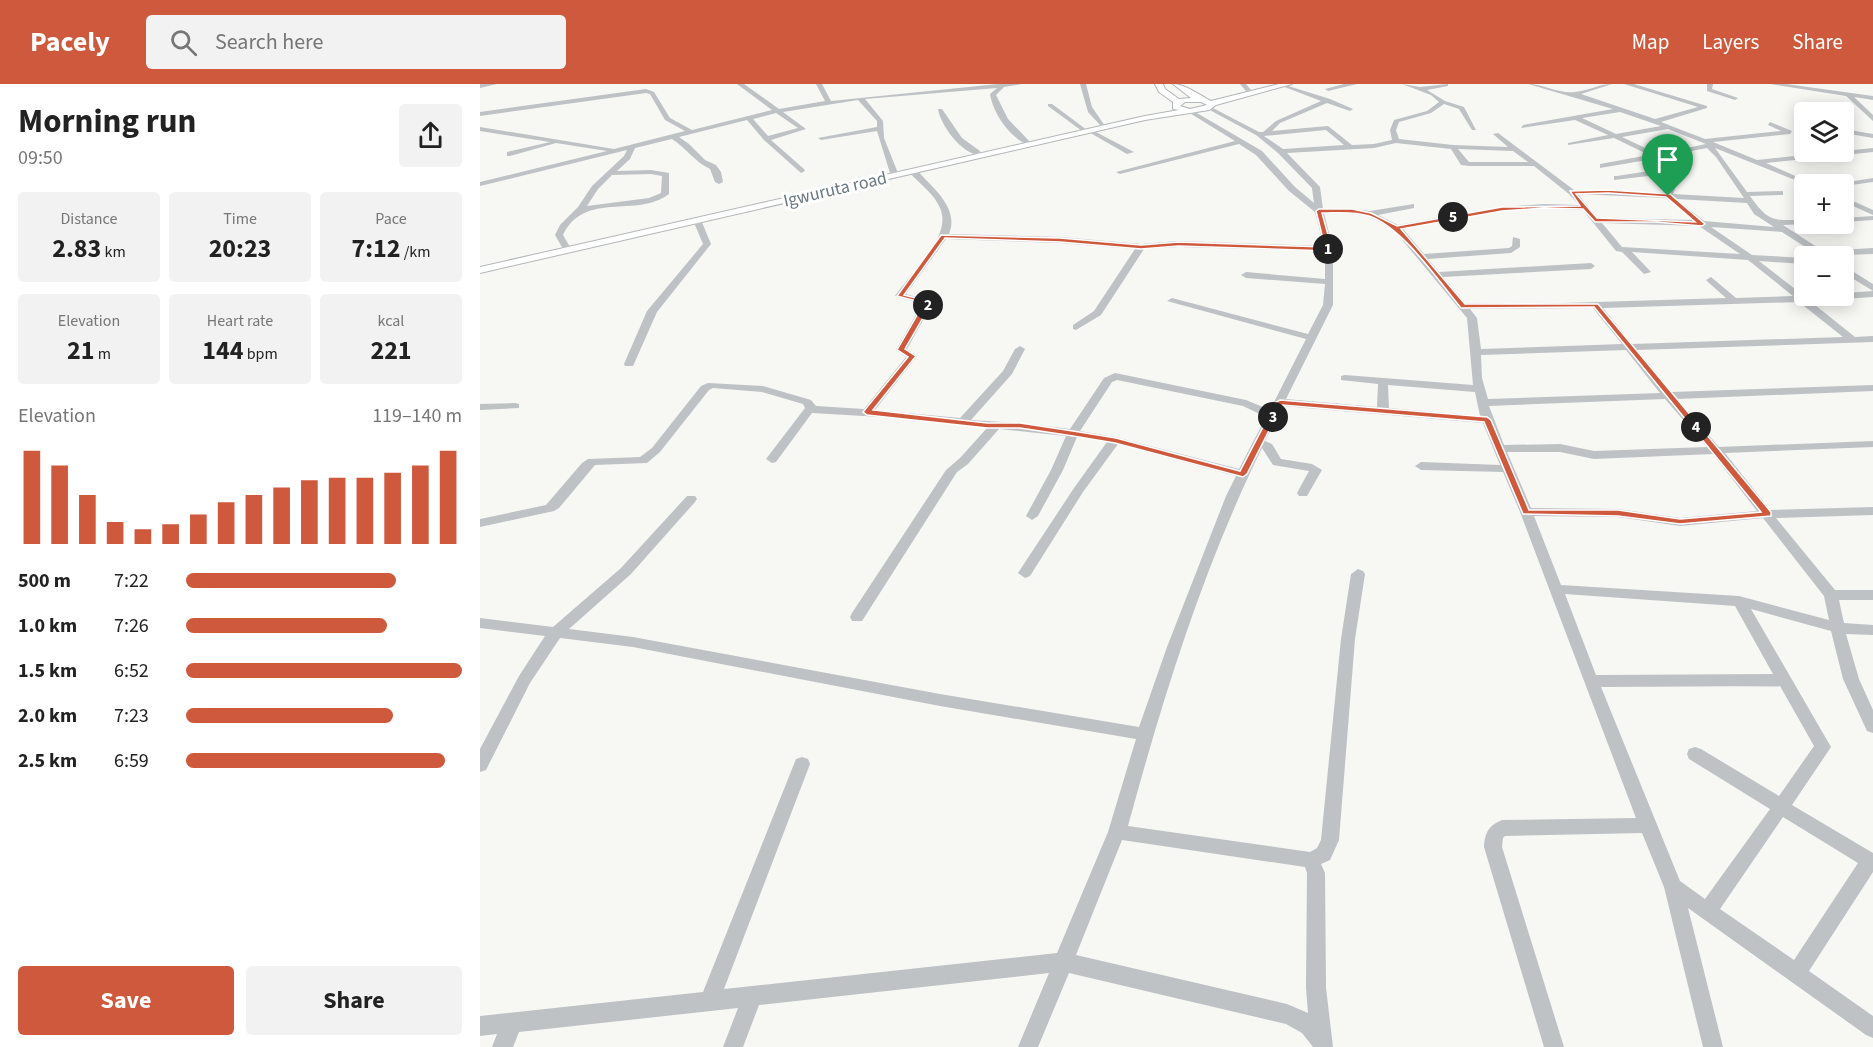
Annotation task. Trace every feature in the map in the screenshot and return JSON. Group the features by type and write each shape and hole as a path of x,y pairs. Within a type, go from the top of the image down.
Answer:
{"main road":[{"path":"1159,84 1176,104 1190,111"},
{"path":"1178,84 1210,106 1286,84"},
{"path":"1201,100 1246,87 1276,84"},
{"name":"Igwuruta road","path":"480,268 914,171 1087,130 1176,104 1201,100"},
{"name":"Igwuruta road","path":"480,268 1026,142 1210,106"}],"street":[{"path":"480,86 494,84"},
{"path":"740,84 803,129 765,139"},
{"path":"819,84 829,102"},
{"path":"917,84 921,91"},
{"path":"482,182 631,148 690,131 776,111 864,95 1019,84"},
{"path":"1083,84 1090,111 1095,120 1103,125"},
{"path":"1286,84 1350,109"},
{"path":"1329,89 1354,84"},
{"path":"1405,84 1421,89 1443,102 1462,108 1474,129"},
{"path":"1531,84 1576,94 1669,127 1794,178"},
{"path":"1576,94 1609,84"},
{"path":"1627,84 1707,106 1653,122"},
{"path":"1710,84 1708,89 1735,98"},
{"path":"1773,84 1814,87 1873,98"},
{"path":"1001,85 1001,88 993,94 994,101 1015,134 1026,142"},
{"path":"1421,89 1446,85"},
{"path":"480,114 646,91 652,93 668,118 690,131"},
{"path":"1847,94 1873,119"},
{"path":"864,95 880,121 879,129 884,152 894,173"},
{"path":"1262,134 1278,122 1328,100"},
{"path":"1396,141 1393,130 1396,121 1429,112 1443,102"},
{"path":"1050,105 1087,130 1130,153"},
{"path":"1028,1047 1117,832 1145,734 1174,647 1232,496 1328,305 1329,249 1319,211 1316,187 1262,134 1210,106"},
{"path":"940,110 953,135 963,145 977,153"},
{"path":"1523,127 1618,110"},
{"path":"1190,111 1259,153 1293,189 1319,211 1352,211 1369,214 1397,228 1438,275 1473,322 1474,352 1487,420 1526,512 1590,681 1673,887 1713,1047"},
{"path":"1574,117 1618,136 1653,157 1674,180 1668,196"},
{"path":"749,118 765,139 801,171"},
{"path":"1603,166 1707,144 1790,132 1770,124"},
{"path":"1570,144 1669,127"},
{"path":"1262,134 1328,128 1350,147"},
{"path":"480,129 619,150"},
{"path":"821,138 879,129"},
{"path":"1854,133 1873,136"},
{"path":"1496,134 1572,192 1619,249 1794,260"},
{"path":"673,136 687,145 702,162 712,167 717,172 719,182"},
{"path":"510,154 561,141"},
{"path":"1120,172 1242,141"},
{"path":"1281,151 1387,144 1396,141 1452,147 1512,148"},
{"path":"1707,144 1719,156 1757,212 1809,246"},
{"path":"1452,147 1464,163 1470,165 1536,164"},
{"path":"566,247 559,235 563,226 581,209 595,188 627,157 631,148"},
{"path":"1758,163 1873,150"},
{"path":"867,412 912,356 901,350 928,302 900,296 944,236 949,222 945,208 914,171"},
{"path":"1617,178 1667,171"},
{"path":"581,209 651,200 667,191 666,175 651,172 611,173"},
{"path":"1854,182 1873,180"},
{"path":"1572,192 1745,197 1780,193"},
{"path":"1668,196 1794,294"},
{"path":"1854,204 1873,213"},
{"path":"1369,214 1411,207"},
{"path":"1397,228 1502,209 1585,208"},
{"path":"1854,219 1873,218"},
{"path":"629,364 651,311 707,244 697,220"},
{"path":"1595,220 1656,221 1785,230"},
{"path":"1774,223 1794,222"},
{"path":"944,236 1060,240 1141,247 1178,244 1329,249"},
{"path":"1423,257 1511,250 1515,247 1516,239"},
{"path":"1076,327 1098,313 1141,247"},
{"path":"1626,251 1647,272"},
{"path":"1854,253 1873,251"},
{"path":"1438,275 1591,266"},
{"path":"1246,275 1330,282"},
{"path":"1854,276 1873,288"},
{"path":"1711,280 1732,299"},
{"path":"1854,295 1873,294"},
{"path":"1463,306 1596,305 1732,299 1794,299"},
{"path":"1172,302 1312,338"},
{"path":"1596,305 1669,397 1717,451 1831,595 1851,679 1873,727"},
{"path":"1809,306 1853,340"},
{"path":"1474,352 1873,339"},
{"path":"964,421 1008,372 1020,349"},
{"path":"1032,516 1057,470 1073,433 1108,380 1115,376 1277,409 1383,410 1487,420"},
{"path":"1345,378 1481,396 1669,397 1873,388"},
{"path":"1383,382 1383,410"},
{"path":"480,523 550,508 592,462 643,460 656,450 705,388 712,385 763,389 807,402 812,409"},
{"path":"480,407 515,406"},
{"path":"772,459 805,414 812,409 1020,426 1073,433 1116,440 1243,474"},
{"path":"857,617 952,470 964,461 996,425"},
{"path":"1025,573 1078,491 1116,440"},
{"path":"1259,443 1268,447 1277,462 1297,466 1307,465 1316,470 1303,493"},
{"path":"1499,448 1560,448 1594,454 1873,444"},
{"path":"1421,466 1508,469"},
{"path":"480,765 524,680 556,632 626,571 691,499"},
{"path":"1526,512 1618,513 1680,522 1767,514 1873,511"},
{"path":"1117,832 1311,860 1323,854 1330,840 1348,639 1358,574"},
{"path":"1555,589 1738,601 1838,628 1873,630"},
{"path":"1831,595 1873,595"},
{"path":"1707,912 1823,747 1738,601"},
{"path":"480,623 644,644 940,700 1145,734"},
{"path":"1590,681 1784,680"},
{"path":"1695,754 1871,862 1796,974"},
{"path":"710,999 801,764"},
{"path":"1554,1047 1493,847 1494,834 1502,828 1648,825"},
{"path":"1311,860 1316,873 1316,988 1322,1043"},
{"path":"1673,887 1873,1028"},
{"path":"480,1026 1063,962 1287,1014 1303,1021 1322,1043"},
{"path":"733,1047 753,995"},
{"path":"502,1047 512,1024"}],"route":[{"path":"1668,196 1572,192 1585,208 1502,209 1397,228 1371,214 1352,211 1319,211 1329,249 1178,244 1141,247 1060,240 944,236 900,296 928,302 928,306 901,350 912,356 867,412 987,425 1020,426 1116,440 1243,474 1280,402 1487,420 1526,512 1618,513 1680,522 1767,514 1717,451 1628,347 1596,305 1463,306 1397,228 1442,219 1502,209 1544,207 1585,208 1595,220 1702,224 1668,196"}]}
